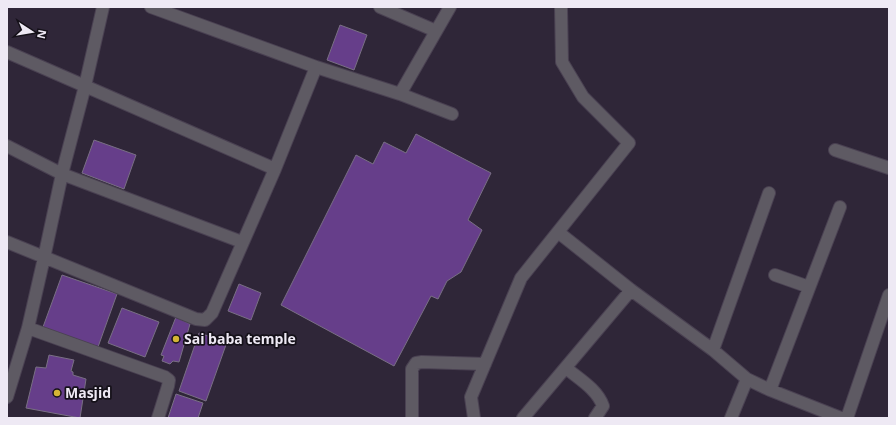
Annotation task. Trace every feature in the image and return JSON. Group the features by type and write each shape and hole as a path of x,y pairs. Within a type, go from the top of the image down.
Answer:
{"street":[{"path":"7,396 28,328 62,174 86,86 103,7"},
{"path":"152,7 316,67 400,94 452,114"},
{"path":"380,7 436,31"},
{"path":"400,94 450,7"},
{"path":"474,418 472,397 521,278 629,143 583,97 562,62 561,7"},
{"path":"7,52 275,169"},
{"path":"7,242 196,319 205,320 212,313 275,169 316,67"},
{"path":"7,146 62,174 242,242"},
{"path":"835,150 889,168"},
{"path":"713,350 769,193"},
{"path":"770,390 840,207"},
{"path":"558,232 631,290 713,350 748,380 841,418"},
{"path":"775,275 809,287"},
{"path":"523,418 631,290"},
{"path":"847,418 889,295"},
{"path":"28,328 165,377 169,380 168,386 158,418"},
{"path":"412,418 412,369 416,363 485,364"},
{"path":"566,368 596,392 600,398 603,406 595,418"},
{"path":"731,418 748,380"}],"building":[{"path":"340,25 367,35 354,70 327,60"},
{"path":"416,134 491,173 468,220 482,230 461,272 447,281 438,299 431,296 394,366 281,305 356,155 373,164 384,142 406,153"},
{"path":"94,140 136,155 124,189 82,173"},
{"path":"62,275 117,294 98,347 43,327"},
{"path":"239,284 261,293 251,320 228,311"},
{"path":"122,308 159,322 145,357 108,343"},
{"name":"Sai baba temple","path":"176,317 190,324 179,362 173,361 170,364 162,361 164,356 161,355"},
{"path":"199,333 227,342 206,401 179,391"},
{"name":"Masjid","path":"49,355 74,360 71,371 73,372 73,375 86,379 80,418 26,408 36,367 46,368"},
{"path":"176,394 203,403 198,418 168,418"}],"place":[{"name":"Sai baba temple","path":"176,339"},
{"name":"Masjid","path":"57,393"}]}
